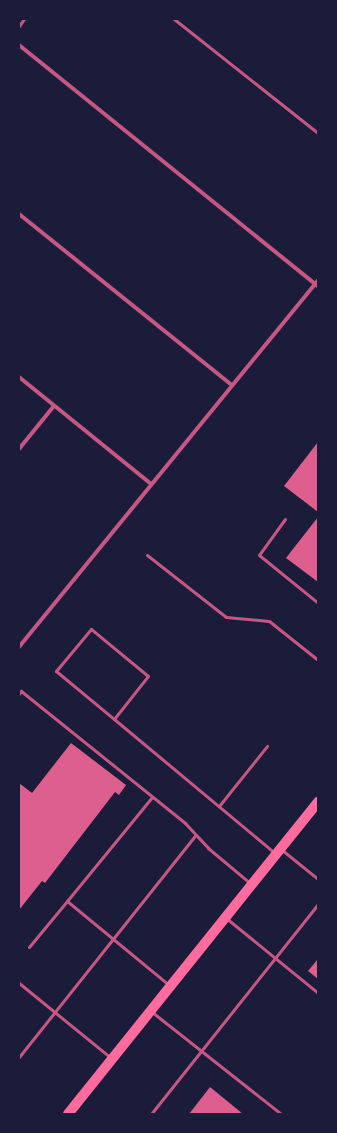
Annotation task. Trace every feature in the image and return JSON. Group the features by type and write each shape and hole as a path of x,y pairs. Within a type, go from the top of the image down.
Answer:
{"main road":[{"path":"68,1114 318,802"}],"street":[{"path":"19,45 316,285"},
{"path":"19,214 232,385"},
{"path":"19,647 232,385 316,285 318,280"},
{"path":"19,377 151,484"},
{"path":"19,449 54,406"}],"lane":[{"path":"19,26 24,19"},
{"path":"174,19 318,133"},
{"path":"286,519 259,555 318,603"},
{"path":"147,555 226,617 268,621 318,660"},
{"path":"114,719 148,676 91,629 56,671 219,806 278,851 318,879"},
{"path":"19,694 21,691 185,823 196,836 252,884"},
{"path":"219,806 267,746"},
{"path":"29,947 152,797"},
{"path":"19,1057 196,836"},
{"path":"67,901 170,986"},
{"path":"151,1114 318,904"},
{"path":"226,917 318,993"},
{"path":"19,983 112,1059"},
{"path":"150,1011 281,1114"}],"building":[{"path":"318,442 318,512 284,486"},
{"path":"318,517 318,582 286,558"},
{"path":"71,743 126,785 119,795 115,792 45,883 42,881 19,910 19,783 32,793"},
{"path":"318,959 318,979 308,971"},
{"path":"210,1087 243,1114 189,1114"}]}
